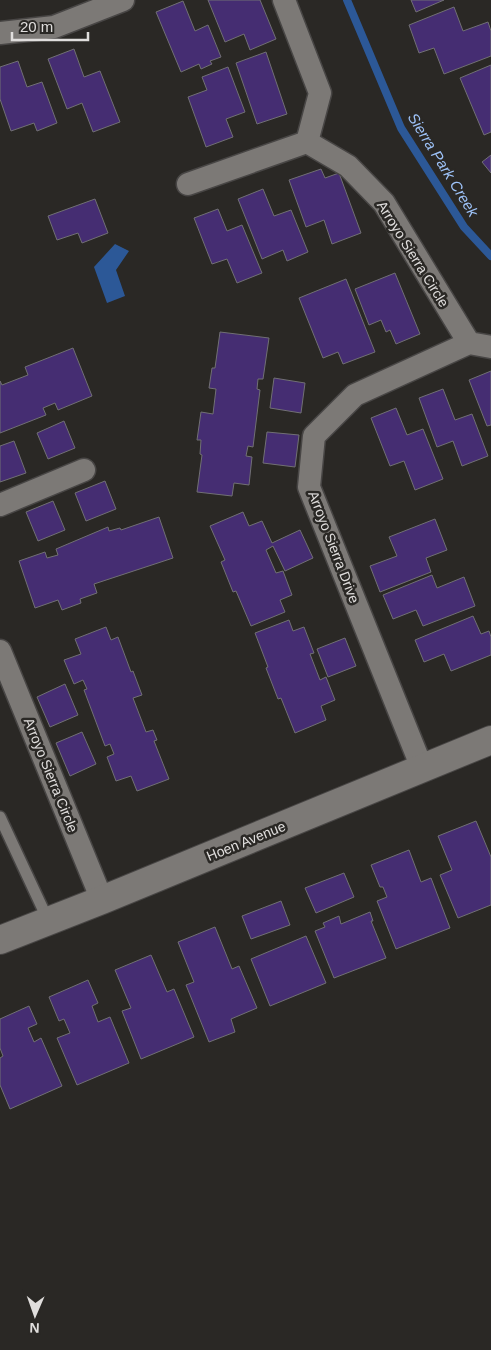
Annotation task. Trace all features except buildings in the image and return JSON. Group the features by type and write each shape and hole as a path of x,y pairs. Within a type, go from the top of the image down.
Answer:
{"street":[{"path":"0,33 54,27 123,0"},
{"path":"188,184 307,142 320,94 284,0"},
{"name":"Arroyo Sierra Circle","path":"307,142 348,166 384,204 469,343"},
{"path":"469,343 491,347"},
{"name":"Arroyo Sierra Drive","path":"422,768 309,487 314,436 355,395 469,343"},
{"path":"0,505 84,470"},
{"name":"Arroyo Sierra Circle","path":"0,651 102,900"},
{"name":"Hoen Avenue","path":"0,940 491,740"}],"lane":[{"path":"0,817 48,920"}],"water":[{"path":"115,244 129,251 116,270 125,296 107,303 94,267"}],"waterway":[{"name":"Sierra Park Creek","path":"347,0 401,128 464,227 491,256"}]}
